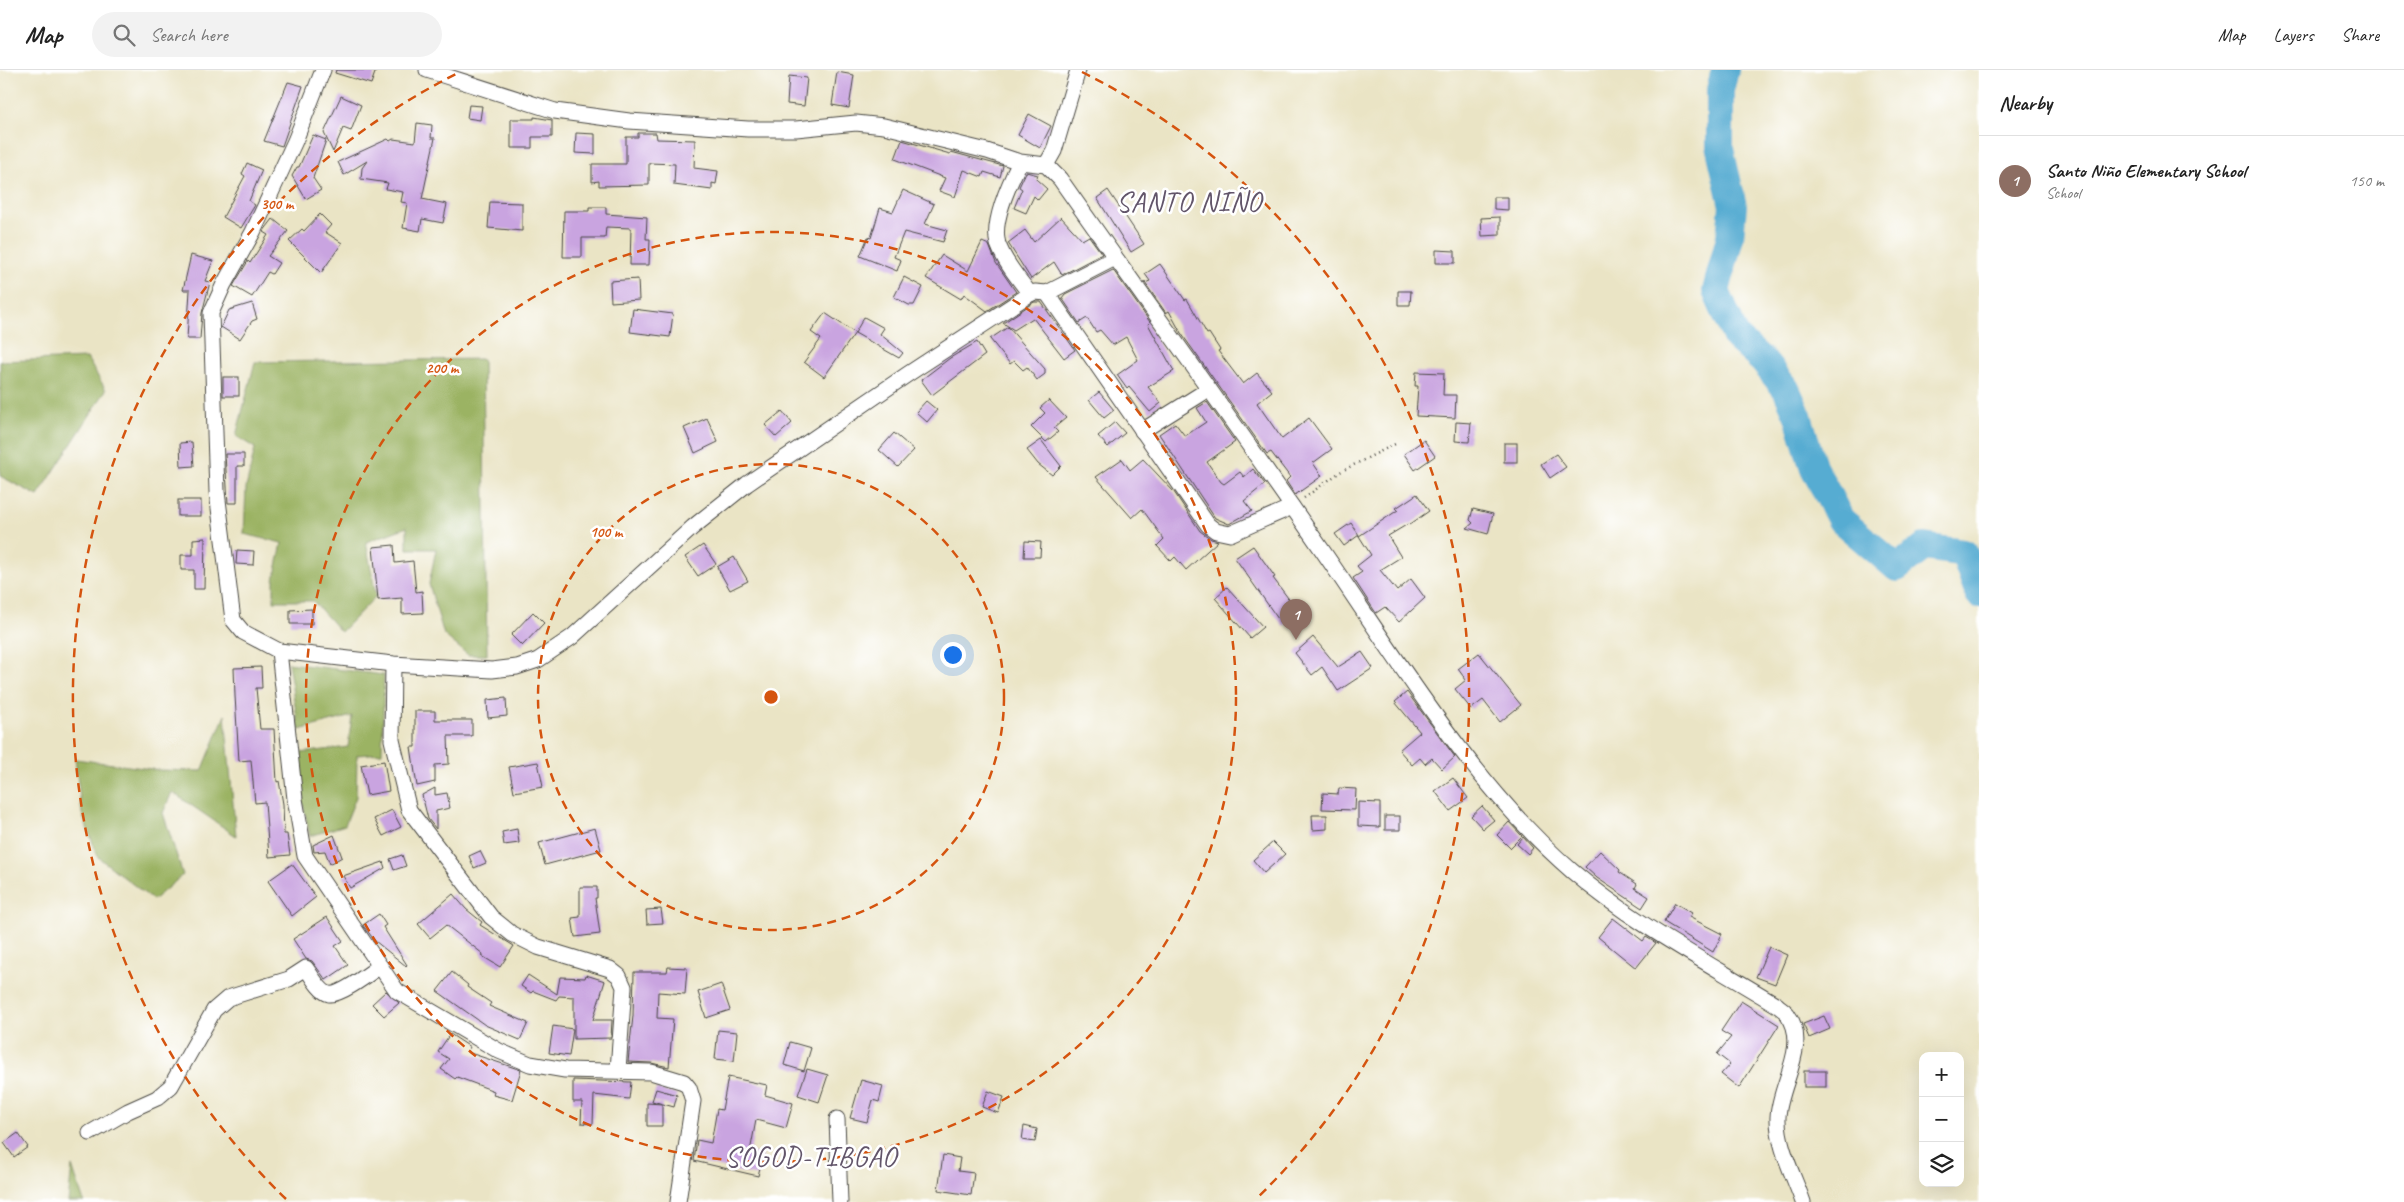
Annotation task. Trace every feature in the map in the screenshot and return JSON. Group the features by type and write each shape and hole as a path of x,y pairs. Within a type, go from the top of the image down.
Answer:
{"street":[{"path":"323,70 295,141 253,232 224,284 211,313 217,492 233,620 243,632 279,651 393,664 492,670 538,660 559,648 616,599 693,527 747,484 908,374 1030,294 1047,292 1115,258"},
{"path":"428,70 555,111 629,121 739,129 796,129 856,123 884,126 963,144 1020,162 1046,165 1060,179 1292,507 1428,704 1486,780 1531,830 1571,869 1624,912 1777,1005 1789,1015 1795,1035 1794,1051 1778,1117 1783,1144 1803,1202"},
{"path":"1046,165 1054,151 1078,70"},
{"path":"1020,162 1008,187 998,224 998,243 1005,259 1030,294"},
{"path":"1047,292 1208,525 1216,531 1230,534 1292,507"},
{"path":"1142,430 1209,389"},
{"path":"279,651 295,799 305,856 397,991 499,1051 530,1064 565,1070 652,1072 673,1077 690,1088 693,1101 678,1202"},
{"path":"393,664 392,740 409,810 491,918 512,934 538,947 610,969 619,976 624,987 618,1070"},
{"path":"90,1133 128,1111 157,1098 171,1086 214,1010 228,998 289,979 306,968 323,991 330,994 338,993 380,966"},
{"path":"836,1118 840,1202"}],"path":[{"path":"1292,507 1340,472 1397,443"}],"green space":[{"path":"87,358 106,390 38,496 0,476 0,361"},
{"path":"483,359 487,655 468,655 444,635 429,584 436,549 407,549 407,527 366,542 376,596 341,632 313,601 274,601 274,580 282,543 244,534 246,488 255,448 236,436 255,362"},
{"path":"288,663 384,675 382,753 357,755 356,797 345,825 310,836 292,754 348,747 352,716 299,730"},
{"path":"225,715 236,836 172,792 163,813 183,875 153,900 98,857 82,814 75,759 159,770 202,771"},
{"path":"72,1166 84,1202 68,1202"}],"building":[{"path":"336,70 376,70 371,84 335,73"},
{"path":"837,72 854,75 849,108 832,105"},
{"path":"789,76 807,78 804,106 787,104"},
{"path":"288,82 303,86 282,146 264,141"},
{"path":"341,96 361,105 351,131 343,128 333,152 324,133"},
{"path":"469,105 482,106 480,120 467,118"},
{"path":"1029,114 1051,126 1040,148 1018,135"},
{"path":"534,117 552,120 552,137 532,137 532,148 511,148 511,119 534,119"},
{"path":"417,123 432,125 431,138 435,138 422,199 447,204 443,223 422,219 420,231 403,228 407,203 401,202 403,192 386,189 388,183 361,179 362,168 367,161 344,175 338,162 388,139 390,141 393,139 415,142"},
{"path":"576,133 595,134 595,154 575,153"},
{"path":"638,133 656,133 657,139 695,140 694,168 718,171 716,184 712,183 712,190 674,185 675,164 649,163 649,185 599,186 599,181 592,182 592,164 626,164 626,137 638,137"},
{"path":"313,135 326,140 313,178 321,190 306,199 292,176 297,167 299,167"},
{"path":"902,140 950,154 951,152 1003,166 1000,177 984,172 982,177 964,170 955,197 939,191 945,178 895,159"},
{"path":"247,163 262,170 249,201 255,205 241,228 223,217 245,176 242,174"},
{"path":"1026,172 1038,175 1036,179 1047,189 1038,200 1034,196 1026,213 1014,208 1022,189 1019,187"},
{"path":"903,190 934,204 925,224 947,230 943,242 904,232 894,257 901,260 897,271 860,256 868,237 871,238 880,208 893,212"},
{"path":"1108,190 1144,244 1131,252 1097,198"},
{"path":"1494,197 1508,197 1508,210 1494,209"},
{"path":"490,202 522,203 522,231 488,228"},
{"path":"589,207 606,207 606,214 647,217 646,239 650,239 649,265 630,265 631,228 606,227 605,238 582,238 582,257 563,257 564,211 589,211"},
{"path":"320,214 331,225 325,232 342,243 321,273 289,241 302,229 304,231"},
{"path":"1061,217 1082,240 1089,236 1102,254 1062,275 1054,262 1031,279 1008,243 1025,230 1034,242"},
{"path":"1500,217 1500,235 1482,236 1481,218"},
{"path":"273,219 288,231 268,256 279,263 272,274 268,272 252,297 233,286 248,261 250,263 268,235 263,232"},
{"path":"982,242 989,245 996,263 1016,292 987,311 964,294 961,299 926,278 942,255 968,271"},
{"path":"1436,250 1455,251 1455,263 1436,263"},
{"path":"191,255 213,261 205,281 210,282 202,313 200,339 187,339 190,290 183,290"},
{"path":"1160,264 1185,300 1187,299 1207,334 1209,333 1220,350 1218,351 1243,384 1257,373 1272,391 1257,403 1282,439 1309,418 1332,449 1313,463 1322,476 1295,495 1286,481 1290,477 1271,452 1267,454 1181,333 1169,311 1166,313 1145,283 1150,281 1145,274"},
{"path":"1113,270 1150,322 1148,324 1174,371 1148,387 1161,403 1150,412 1129,387 1127,389 1117,375 1138,360 1126,337 1113,345 1100,330 1096,332 1087,318 1079,323 1062,298 1065,294"},
{"path":"904,277 923,287 914,305 909,305 894,297"},
{"path":"638,279 639,300 611,302 610,281"},
{"path":"1398,291 1411,291 1410,305 1398,305"},
{"path":"1034,302 1041,302 1075,350 1064,358 1033,318 1014,330 1003,323"},
{"path":"252,303 257,319 252,321 240,339 221,327 229,310"},
{"path":"633,309 673,314 670,337 630,332"},
{"path":"825,313 855,333 824,377 804,362 821,339 811,332"},
{"path":"864,317 884,328 880,334 903,353 899,358 855,333"},
{"path":"1008,327 1045,369 1045,374 1037,380 1027,367 1023,370 1014,361 1010,364 990,339"},
{"path":"977,342 985,355 932,395 921,380 950,358"},
{"path":"1416,372 1444,373 1443,395 1456,395 1455,418 1416,416 1418,386 1415,386"},
{"path":"223,377 239,377 239,396 223,396"},
{"path":"1099,392 1114,410 1104,418 1089,400"},
{"path":"1049,400 1066,418 1054,428 1058,432 1046,442 1031,427 1045,413 1040,408"},
{"path":"926,401 937,410 927,422 916,412"},
{"path":"1207,402 1235,442 1207,462 1221,482 1224,484 1240,472 1244,477 1253,469 1265,484 1244,501 1252,511 1229,524 1215,518 1159,434 1175,423 1185,436 1206,422 1197,408"},
{"path":"782,411 792,423 776,437 765,425"},
{"path":"707,418 718,442 695,453 684,428"},
{"path":"1115,422 1125,433 1108,447 1098,436"},
{"path":"1456,422 1471,423 1469,442 1455,441"},
{"path":"894,433 914,450 898,467 879,450"},
{"path":"1041,440 1061,466 1052,475 1038,464 1027,450"},
{"path":"1424,440 1435,456 1415,470 1404,454"},
{"path":"192,442 194,466 181,467 180,443"},
{"path":"1504,443 1517,443 1517,462 1504,462"},
{"path":"225,454 244,454 244,466 237,466 237,503 228,503"},
{"path":"1556,454 1566,467 1550,478 1541,464"},
{"path":"1122,459 1130,470 1143,459 1174,492 1200,531 1211,539 1218,541 1186,570 1175,557 1171,561 1157,546 1164,539 1142,509 1132,518 1096,477"},
{"path":"1417,494 1429,511 1409,525 1388,536 1401,557 1380,570 1397,591 1411,579 1425,598 1399,622 1385,607 1376,613 1353,578 1362,572 1357,566 1371,555 1359,536 1398,510 1396,508"},
{"path":"178,500 201,500 201,516 178,516"},
{"path":"1473,509 1493,514 1488,534 1467,528 1473,523 1470,520"},
{"path":"1351,523 1359,535 1344,546 1335,534"},
{"path":"205,538 204,589 194,589 194,570 181,570 181,555 193,555 193,539"},
{"path":"1025,541 1041,542 1040,557 1024,557"},
{"path":"394,545 395,563 413,561 416,592 422,591 423,613 402,614 402,598 378,600 373,547"},
{"path":"703,545 716,564 698,576 685,557"},
{"path":"1253,546 1275,577 1273,578 1300,614 1283,626 1235,558"},
{"path":"237,550 254,551 253,565 236,564"},
{"path":"734,557 748,581 730,590 717,567"},
{"path":"1227,587 1263,627 1250,638 1215,598"},
{"path":"312,609 312,624 290,624 290,610"},
{"path":"533,612 544,623 522,646 511,635"},
{"path":"1313,637 1338,667 1362,652 1373,668 1338,691 1322,667 1312,675 1295,653"},
{"path":"1479,653 1521,705 1500,722 1483,700 1471,709 1455,689 1466,680 1458,669"},
{"path":"261,667 262,688 256,688 260,729 274,729 277,782 279,781 283,804 284,834 287,834 290,855 269,857 265,802 255,803 251,760 239,761 234,668"},
{"path":"1407,692 1455,757 1442,769 1432,758 1425,764 1420,758 1412,765 1399,750 1420,732 1395,702"},
{"path":"506,698 507,716 488,718 487,700"},
{"path":"415,711 435,711 435,720 472,720 472,736 448,736 449,764 435,765 435,782 417,786 411,747 415,747"},
{"path":"384,761 389,791 367,795 361,765"},
{"path":"538,762 543,787 514,792 509,767"},
{"path":"1453,778 1468,798 1450,811 1435,791"},
{"path":"435,788 435,795 447,793 450,808 436,811 436,829 428,819 422,795"},
{"path":"1339,788 1356,789 1355,810 1322,809 1323,793 1338,794"},
{"path":"1358,802 1380,803 1380,827 1358,826"},
{"path":"1482,806 1494,820 1483,829 1471,816"},
{"path":"392,810 401,827 383,836 374,819"},
{"path":"1312,815 1327,815 1327,829 1313,830"},
{"path":"1385,816 1400,816 1400,830 1385,830"},
{"path":"1509,822 1522,836 1510,848 1497,835"},
{"path":"595,828 601,850 545,865 539,843"},
{"path":"517,829 519,843 504,845 502,832"},
{"path":"334,835 342,857 330,864 325,851 314,852 313,845"},
{"path":"1523,837 1533,848 1528,854 1517,844"},
{"path":"1273,842 1285,854 1264,873 1253,860"},
{"path":"480,851 486,863 474,868 469,856"},
{"path":"1600,851 1620,870 1619,872 1637,884 1635,888 1649,897 1642,908 1597,878 1585,867"},
{"path":"402,855 406,866 394,870 390,859"},
{"path":"383,862 385,868 350,888 343,876"},
{"path":"292,864 316,897 292,916 268,881"},
{"path":"580,887 597,887 597,898 595,898 600,934 575,937 572,918 580,917"},
{"path":"453,894 466,909 482,922 480,925 514,946 500,967 482,956 483,954 446,925 430,938 418,924"},
{"path":"1675,903 1692,913 1689,917 1722,934 1713,952 1664,922"},
{"path":"661,909 663,923 647,924 646,910"},
{"path":"379,914 386,925 383,927 406,966 375,941 363,925"},
{"path":"327,917 343,941 335,946 348,965 326,980 312,961 306,959 293,939"},
{"path":"1613,918 1643,941 1646,937 1656,943 1636,968 1598,937"},
{"path":"1769,947 1787,955 1775,984 1756,977"},
{"path":"668,967 687,968 685,994 658,992 657,1018 673,1019 669,1067 651,1063 628,1062 633,1016 634,972 667,972"},
{"path":"452,972 468,985 467,987 491,1003 489,1006 528,1023 520,1040 485,1025 437,991"},
{"path":"528,975 557,994 560,977 585,978 586,975 605,981 593,1020 612,1020 611,1038 574,1039 574,997 559,996 556,1000 533,991 531,993 521,986"},
{"path":"721,984 730,1010 706,1018 698,992"},
{"path":"386,991 399,1003 384,1016 372,1004"},
{"path":"1741,1001 1779,1025 1739,1088 1721,1074 1730,1064 1717,1054 1731,1037 1721,1031"},
{"path":"1824,1016 1830,1029 1809,1038 1803,1024"},
{"path":"553,1026 573,1029 569,1056 549,1053"},
{"path":"718,1030 737,1032 734,1061 715,1059"},
{"path":"450,1034 470,1047 467,1052 521,1070 512,1100 493,1095 494,1091 457,1077 455,1079 441,1069 449,1059 438,1052"},
{"path":"790,1042 811,1048 804,1071 784,1065"},
{"path":"807,1069 828,1075 819,1102 798,1095"},
{"path":"1804,1071 1826,1071 1826,1087 1804,1087"},
{"path":"728,1077 767,1085 765,1095 793,1103 786,1128 756,1120 750,1152 763,1155 758,1176 694,1161 697,1140 711,1143 717,1109 722,1110"},
{"path":"573,1080 631,1082 629,1099 594,1095 593,1124 581,1123 582,1102 573,1102"},
{"path":"861,1080 883,1086 879,1102 873,1100 867,1122 850,1118"},
{"path":"656,1089 677,1095 674,1107 652,1101"},
{"path":"988,1091 1004,1097 998,1113 982,1107"},
{"path":"647,1103 662,1104 662,1126 647,1126"},
{"path":"1024,1126 1037,1129 1035,1142 1022,1140"},
{"path":"18,1133 28,1147 14,1157 4,1143"},
{"path":"943,1155 960,1158 958,1171 974,1173 971,1195 938,1190"}],"waterway":[{"path":"1725,70 1720,90 1720,149 1733,206 1730,237 1716,291 1736,337 1763,361 1786,389 1798,416 1813,466 1841,520 1897,568 1924,547 1964,553 1979,594"}],"place":[{"name":"Santo Niño Elementary School","path":"1296,640"}],"district":[{"name":"SANTO NIÑO","path":"1189,201"},
{"name":"SOGOD-TIBGAO","path":"811,1156"}]}
